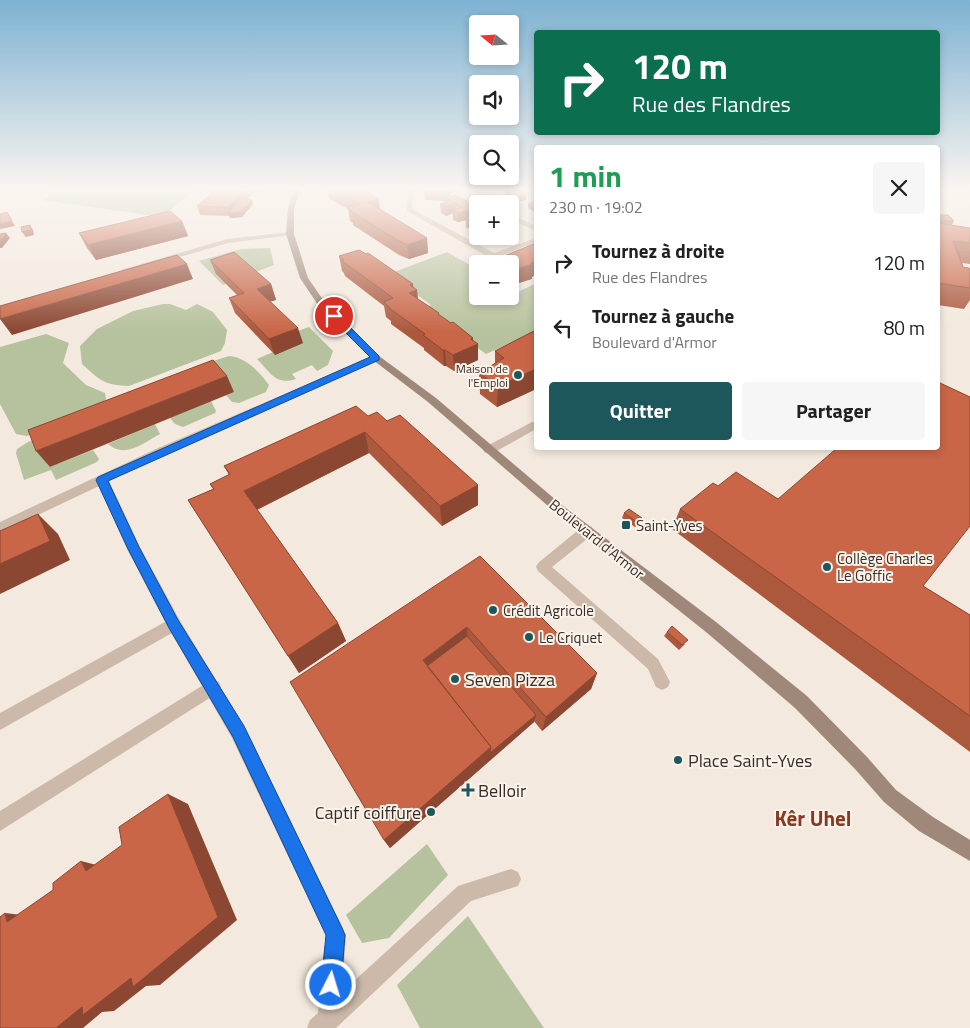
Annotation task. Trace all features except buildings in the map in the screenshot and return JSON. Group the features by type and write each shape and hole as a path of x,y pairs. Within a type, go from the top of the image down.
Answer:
{"main road":[{"name":"Boulevard d'Armor","path":"291,236 304,278 323,306 376,358 432,400 587,531 711,627 801,702 861,763 890,796 926,824 970,851"}],"street":[{"path":"116,273 227,241 272,236"},
{"path":"456,236 493,256 534,241"},
{"path":"0,528 102,480 376,358"},
{"path":"489,450 534,427"},
{"path":"102,480 134,549 174,624 238,732 336,935 323,1024"},
{"path":"587,531 543,567 653,664 662,682"},
{"path":"0,722 174,624"},
{"path":"0,822 213,687"},
{"path":"323,1024 465,893 511,879"}],"green space":[{"path":"270,248 274,265 223,285 199,261 241,249"},
{"path":"447,252 469,264 469,305 519,305 519,292 534,284 534,332 486,354 424,309 431,305 389,274"},
{"path":"170,304 186,310 197,304 213,312 227,330 225,343 221,351 129,386 114,385 103,381 82,364 80,346 97,329 133,311"},
{"path":"309,327 333,351 328,365 317,371 312,365 292,374 296,379 283,381 270,373 257,359 273,352 292,333"},
{"path":"46,334 69,343 63,363 86,385 105,393 106,399 97,410 27,436 16,434 0,404 0,347"},
{"path":"229,356 241,359 257,370 269,385 266,392 239,403 232,402 226,395 234,392 207,363"},
{"path":"211,401 216,411 215,413 183,427 175,424 170,418"},
{"path":"155,424 160,434 134,448 121,450 108,444"},
{"path":"68,426 50,467 93,450 99,459 97,462 56,480 51,470 24,480 16,453 17,449 28,442"},
{"path":"427,844 448,875 389,938 362,943 346,915"},
{"path":"468,916 544,1028 420,1028 397,985"}],"place":[{"name":"Maison de l'Emploi","path":"518,375"},
{"name":"Saint-Yves","path":"626,525"},
{"name":"Collège Charles Le Goffic","path":"827,567"},
{"name":"Crédit Agricole","path":"493,610"},
{"name":"Le Criquet","path":"529,637"},
{"name":"Seven Pizza","path":"455,679"},
{"name":"Place Saint-Yves","path":"678,760"},
{"name":"Belloir","path":"468,790"},
{"name":"Captif coiffure","path":"431,812"}],"district":[{"name":"Kêr Uhel","path":"813,818"}],"route":[{"path":"331,985 336,935 238,732 174,624 134,549 102,480 160,452 376,358 334,316"}]}
